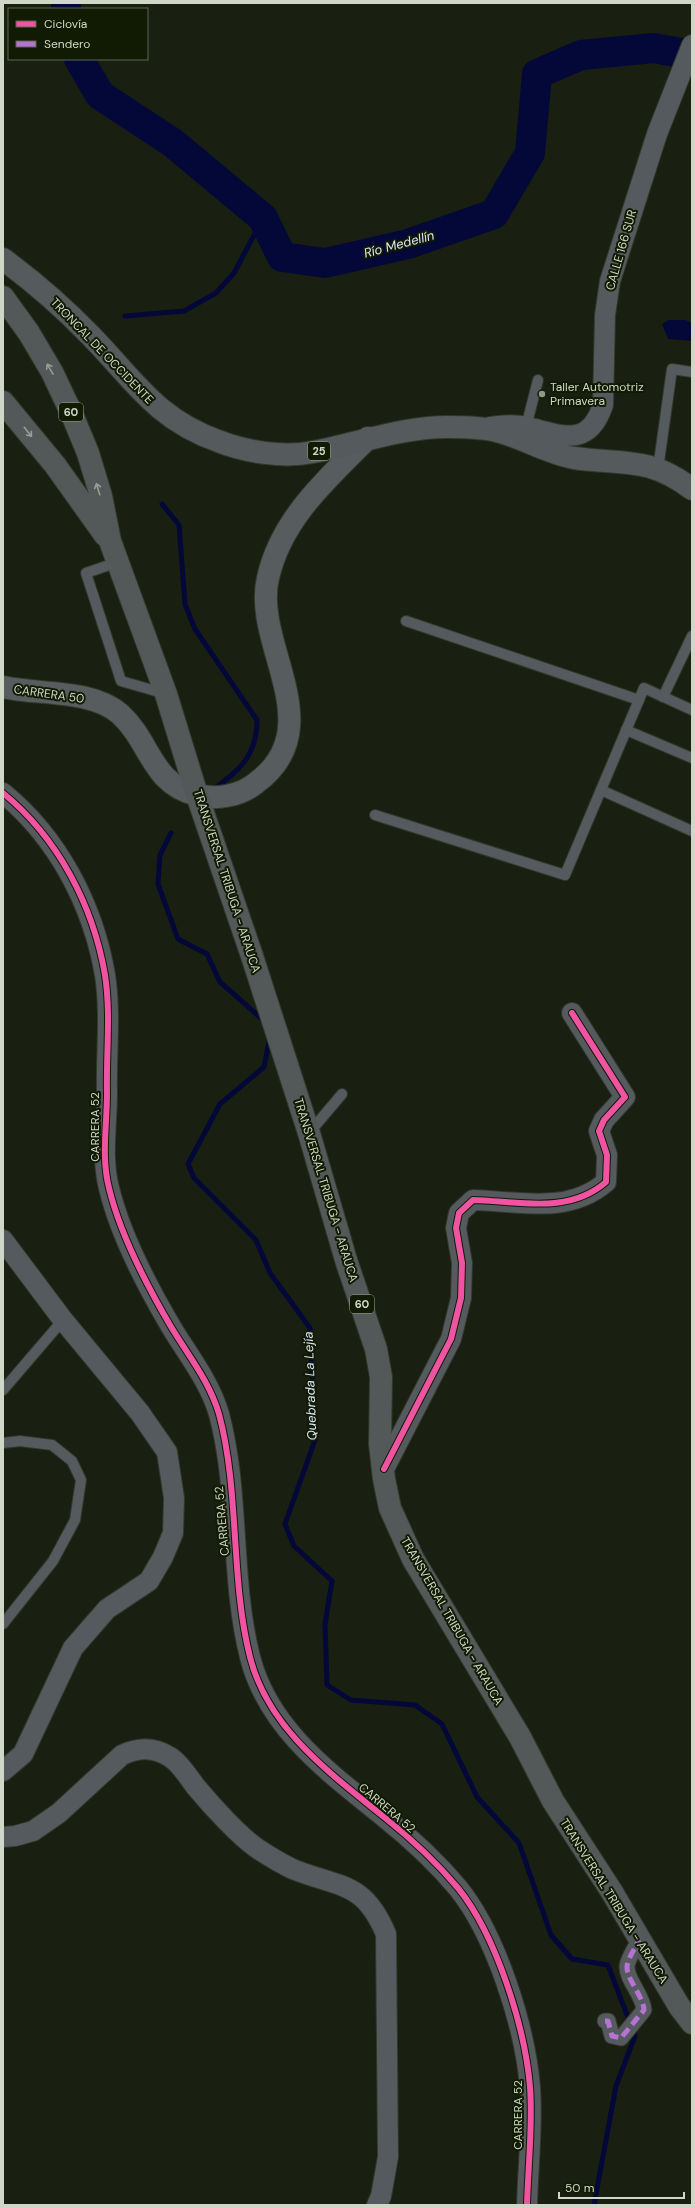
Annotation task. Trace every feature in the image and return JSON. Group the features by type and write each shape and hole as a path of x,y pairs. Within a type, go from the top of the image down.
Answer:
{"highway":[{"name":"TRANSVERSAL TRIBUGA - ARAUCA","path":"3,297 29,333 52,372 88,453 110,540 166,694 309,1133 346,1260 376,1349 381,1377 380,1444 384,1479 390,1508 413,1559 520,1737 553,1801 612,1892 679,2006 692,2023"},
{"name":"TRANSVERSAL TRIBUGA - ARAUCA","path":"3,402 54,465 110,540"}],"main road":[{"name":"TRONCAL DE OCCIDENTE","path":"3,259 63,308 111,357 138,389 157,407 195,432 236,447 287,454 312,453 368,438 405,431 445,427 479,428 496,431 538,448 573,457 629,461 658,469 673,476 692,488"},
{"name":"CARRERA 50","path":"3,687 21,691 63,694 101,702 120,714 133,729 163,777 178,788 198,795 222,797 237,794 251,787 265,777 279,761 286,743 290,721 281,668 269,619 267,581 272,561 279,544 292,522 316,490 368,438"}],"street":[{"name":"CALLE 166 SUR","path":"479,428 508,424 563,436 578,436 591,429 598,418 603,405 605,315 610,281 669,102 692,45"},
{"name":"CARRERA 52","path":"3,793 50,840 78,888 95,939 105,976 108,1022 104,1153 109,1188 125,1232 150,1289 172,1329 203,1376 218,1413 228,1465 240,1603 250,1660 265,1696 296,1742 336,1780 389,1820 431,1861 459,1889 479,1922 501,1969 516,2012 526,2049 531,2092 527,2205"},
{"path":"384,1469 451,1339 461,1298 462,1263 456,1228 459,1213 473,1200 561,1204 594,1193 606,1182 608,1172 607,1155 598,1130 604,1120 631,1091 572,1013"},
{"path":"3,1240 62,1320 140,1413 166,1452 174,1498 173,1533 163,1557 149,1581 107,1609 73,1648 23,1754 11,1766 3,1771"},
{"path":"3,1837 15,1836 33,1831 59,1813 122,1755 133,1750 143,1748 158,1751 172,1758 209,1803 257,1848 294,1869 344,1885 362,1896 377,1914 386,1934 388,2157 381,2196 377,2205"},
{"path":"605,2021 608,2022 612,2036 617,2039 624,2036 644,2010 644,2004 628,1972 627,1966 639,1940"}],"lane":[{"path":"658,469 672,369 692,372"},
{"path":"526,427 538,380"},
{"path":"118,562 86,573 121,681 166,694"},
{"path":"406,621 639,700"},
{"path":"663,696 692,636"},
{"path":"374,815 565,875 644,688 692,710"},
{"path":"626,730 692,758"},
{"path":"601,790 692,831"},
{"path":"309,1133 342,1094"},
{"path":"3,1390 62,1320"},
{"path":"3,1443 20,1441 52,1445 72,1461 81,1480 76,1520 53,1561 3,1624"}],"shaded area":[{"path":"669,320 685,320 692,323 692,341 668,339 662,324"}],"waterway":[{"name":"Río Medellín","path":"66,3 66,8"},
{"name":"Río Medellín","path":"80,60 100,95 173,143 263,218 282,257 325,263 408,244 494,214 530,153 537,74 581,55 654,48 692,55"},
{"name":"Quebrada La Lejía","path":"125,316 184,311 216,293 234,273 263,218"},
{"name":"Quebrada La Lejía","path":"162,504 179,525 185,604 195,629 257,720 254,743 250,752 239,768 214,789"},
{"name":"Quebrada La Lejía","path":"171,833 160,855 158,884 178,939 207,954 220,982 262,1019 263,1022"},
{"name":"Quebrada La Lejía","path":"268,1038 269,1042 264,1067 220,1104 188,1164 194,1178 256,1240 270,1273 310,1328 315,1440 285,1524 294,1546 332,1581 325,1624 327,1685 351,1700 415,1705 442,1724 477,1797 519,1843 551,1935 572,1959 608,1965 635,2036 616,2086 594,2205"}],"marked path":[{"path":"605,2021 608,2021 612,2036 621,2038 644,2010 641,1999 627,1971 630,1956 639,1940"}],"cycle path":[{"path":"3,793 23,811 56,852 70,875 92,923 105,975 108,1004 105,1165 109,1188 120,1223 143,1276 170,1325 204,1379 219,1414 226,1444 230,1474 237,1566 244,1627 250,1657 259,1683 271,1706 286,1728 304,1748 343,1784 403,1833 432,1860 458,1888 485,1930 515,2010 527,2063 531,2101 527,2205"},
{"path":"384,1469 451,1339 461,1298 462,1263 456,1228 459,1213 473,1200 542,1204 576,1199 591,1192 606,1182 607,1155 599,1131 604,1120 625,1097 572,1013"}],"place":[{"name":"Taller Automotriz Primavera","path":"542,394"}]}
